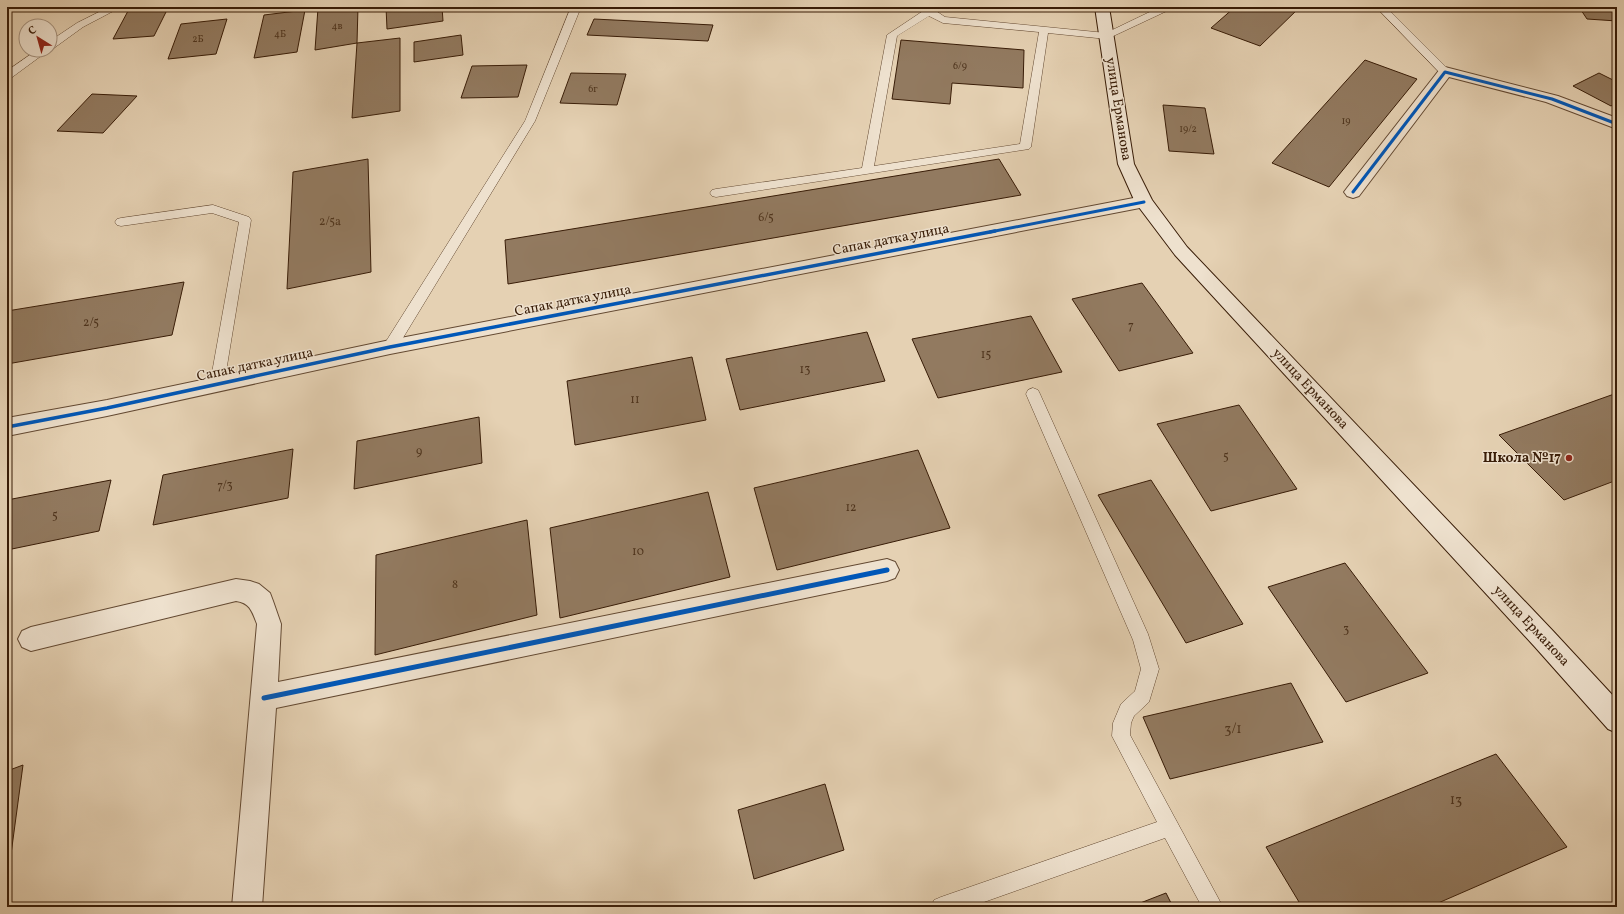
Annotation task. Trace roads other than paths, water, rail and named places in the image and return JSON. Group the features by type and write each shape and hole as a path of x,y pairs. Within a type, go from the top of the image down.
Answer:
{"street":[{"name":"улица Ерманова","path":"1102,7 1126,164 1144,202 1181,252 1544,639 1617,720"},
{"path":"1353,192 1444,72 1497,84 1552,99 1617,124"},
{"name":"Сапак датка улица","path":"7,427 107,408 390,347 1144,202"},
{"path":"264,698 887,570"},
{"path":"31,640 236,590 250,592 261,601 269,624 247,907"}],"lane":[{"path":"58,40 80,25 116,7"},
{"path":"390,347 530,121 576,7"},
{"path":"867,170 892,35 927,10 943,20 1107,36 1168,7"},
{"path":"1381,7 1444,72"},
{"path":"716,193 1025,147 1044,30"},
{"path":"7,76 33,58"},
{"path":"121,222 213,209 245,220 217,384"},
{"path":"1033,394 1142,640 1150,669 1142,696 1127,710 1122,723 1121,736 1213,907"},
{"path":"941,907 1170,828"}],"place":[{"name":"Школа №17","path":"1569,458"}]}
